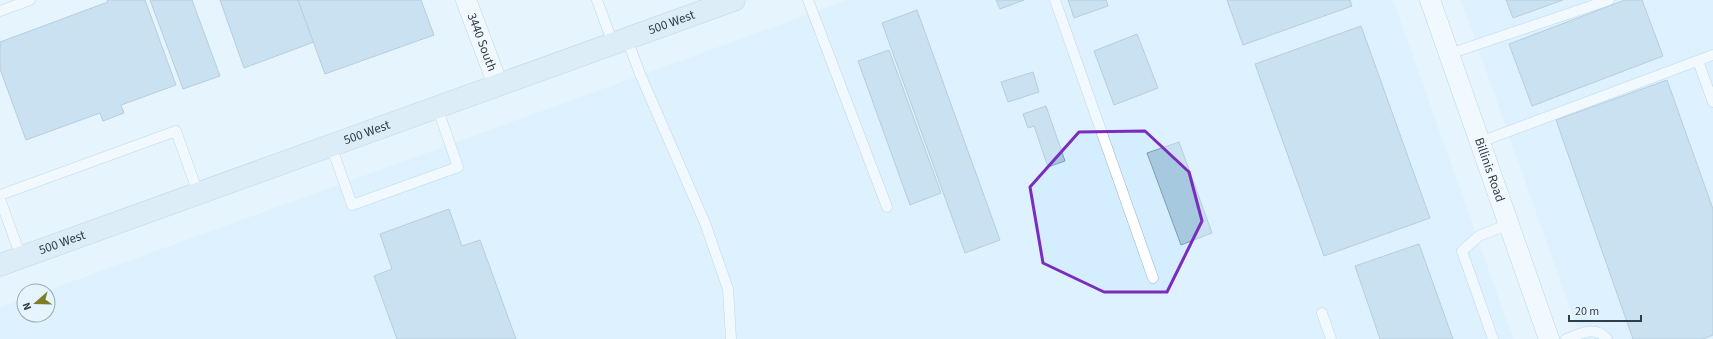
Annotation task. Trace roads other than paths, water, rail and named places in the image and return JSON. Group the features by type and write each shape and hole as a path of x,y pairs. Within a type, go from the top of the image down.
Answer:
{"main road":[{"name":"500 West","path":"0,265 734,0"}],"street":[{"name":"3440 South","path":"466,0 498,85"},
{"name":"Billinis Road","path":"1430,0 1549,339"}],"lane":[{"path":"0,11 30,0"},
{"path":"597,0 640,74 705,223 728,289 731,339"},
{"path":"808,0 887,207"},
{"path":"1055,0 1153,278"},
{"path":"1449,54 1609,0"},
{"path":"1480,142 1713,55"},
{"path":"1698,61 1713,102"},
{"path":"331,145 352,205 458,167 437,107"},
{"path":"0,195 176,131 198,193"},
{"path":"0,199 21,257"},
{"path":"1493,339 1462,251 1479,236 1509,224"},
{"path":"1322,313 1331,339"},
{"path":"1566,339 1589,331 1600,333 1607,339"}]}
